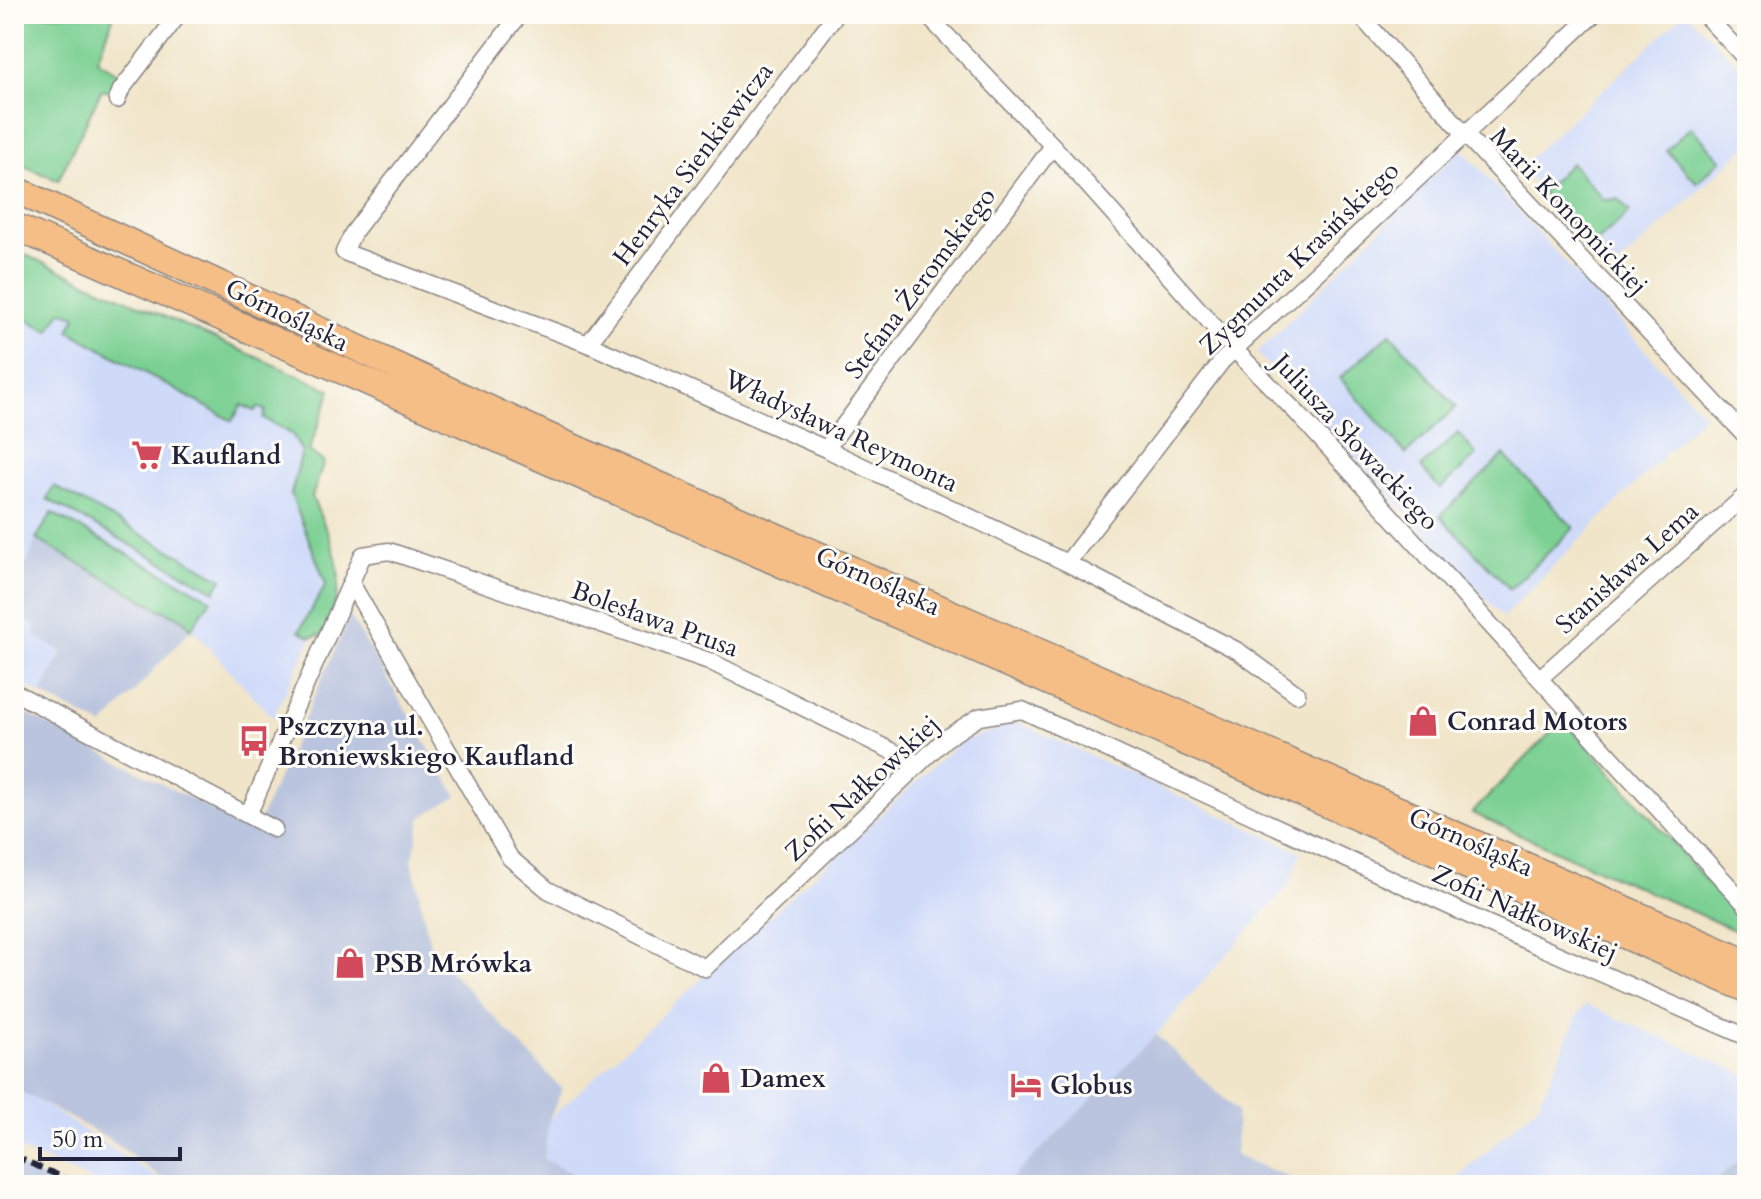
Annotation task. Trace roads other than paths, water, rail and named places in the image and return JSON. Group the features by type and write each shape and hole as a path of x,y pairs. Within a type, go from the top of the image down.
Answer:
{"main road":[{"name":"Górnośląska","path":"14,189 554,439 1747,963"},
{"name":"Górnośląska","path":"14,226 1747,989"}],"street":[{"path":"117,100 121,90 179,14"},
{"name":"Władysława Reymonta","path":"520,14 353,233 344,252 588,344 826,449 1067,563 1238,651 1297,694"},
{"name":"Henryka Sienkiewicza","path":"588,344 836,14"},
{"name":"Juliusza Słowackiego","path":"926,14 1053,146 1234,349 1254,366 1747,906"},
{"name":"Marii Konopnickiej","path":"1359,14 1464,133 1747,437"},
{"name":"Zygmunta Krasińskiego","path":"1067,563 1222,361 1594,14"},
{"path":"1704,14 1747,60"},
{"name":"Stefana Żeromskiego","path":"826,449 1053,146"},
{"name":"Stanisława Lema","path":"1540,678 1747,494"},
{"name":"Bolesława Prusa","path":"351,583 363,555 389,551 709,661 918,764"},
{"path":"248,815 351,583"},
{"name":"Zofii Nałkowskiej","path":"351,583 510,858 548,890 705,968 945,739 979,717 1022,710 1486,923 1747,1037"},
{"path":"14,692 274,829"}],"railway":[{"path":"14,1156 80,1185"}],"place":[{"name":"Kaufland","path":"147,455"},
{"name":"Conrad Motors","path":"1423,721"},
{"name":"Pszczyna ul. Broniewskiego Kaufland","path":"254,741"},
{"name":"PSB Mrówka","path":"350,963"},
{"name":"Damex","path":"716,1078"},
{"name":"Globus","path":"1026,1085"}]}
